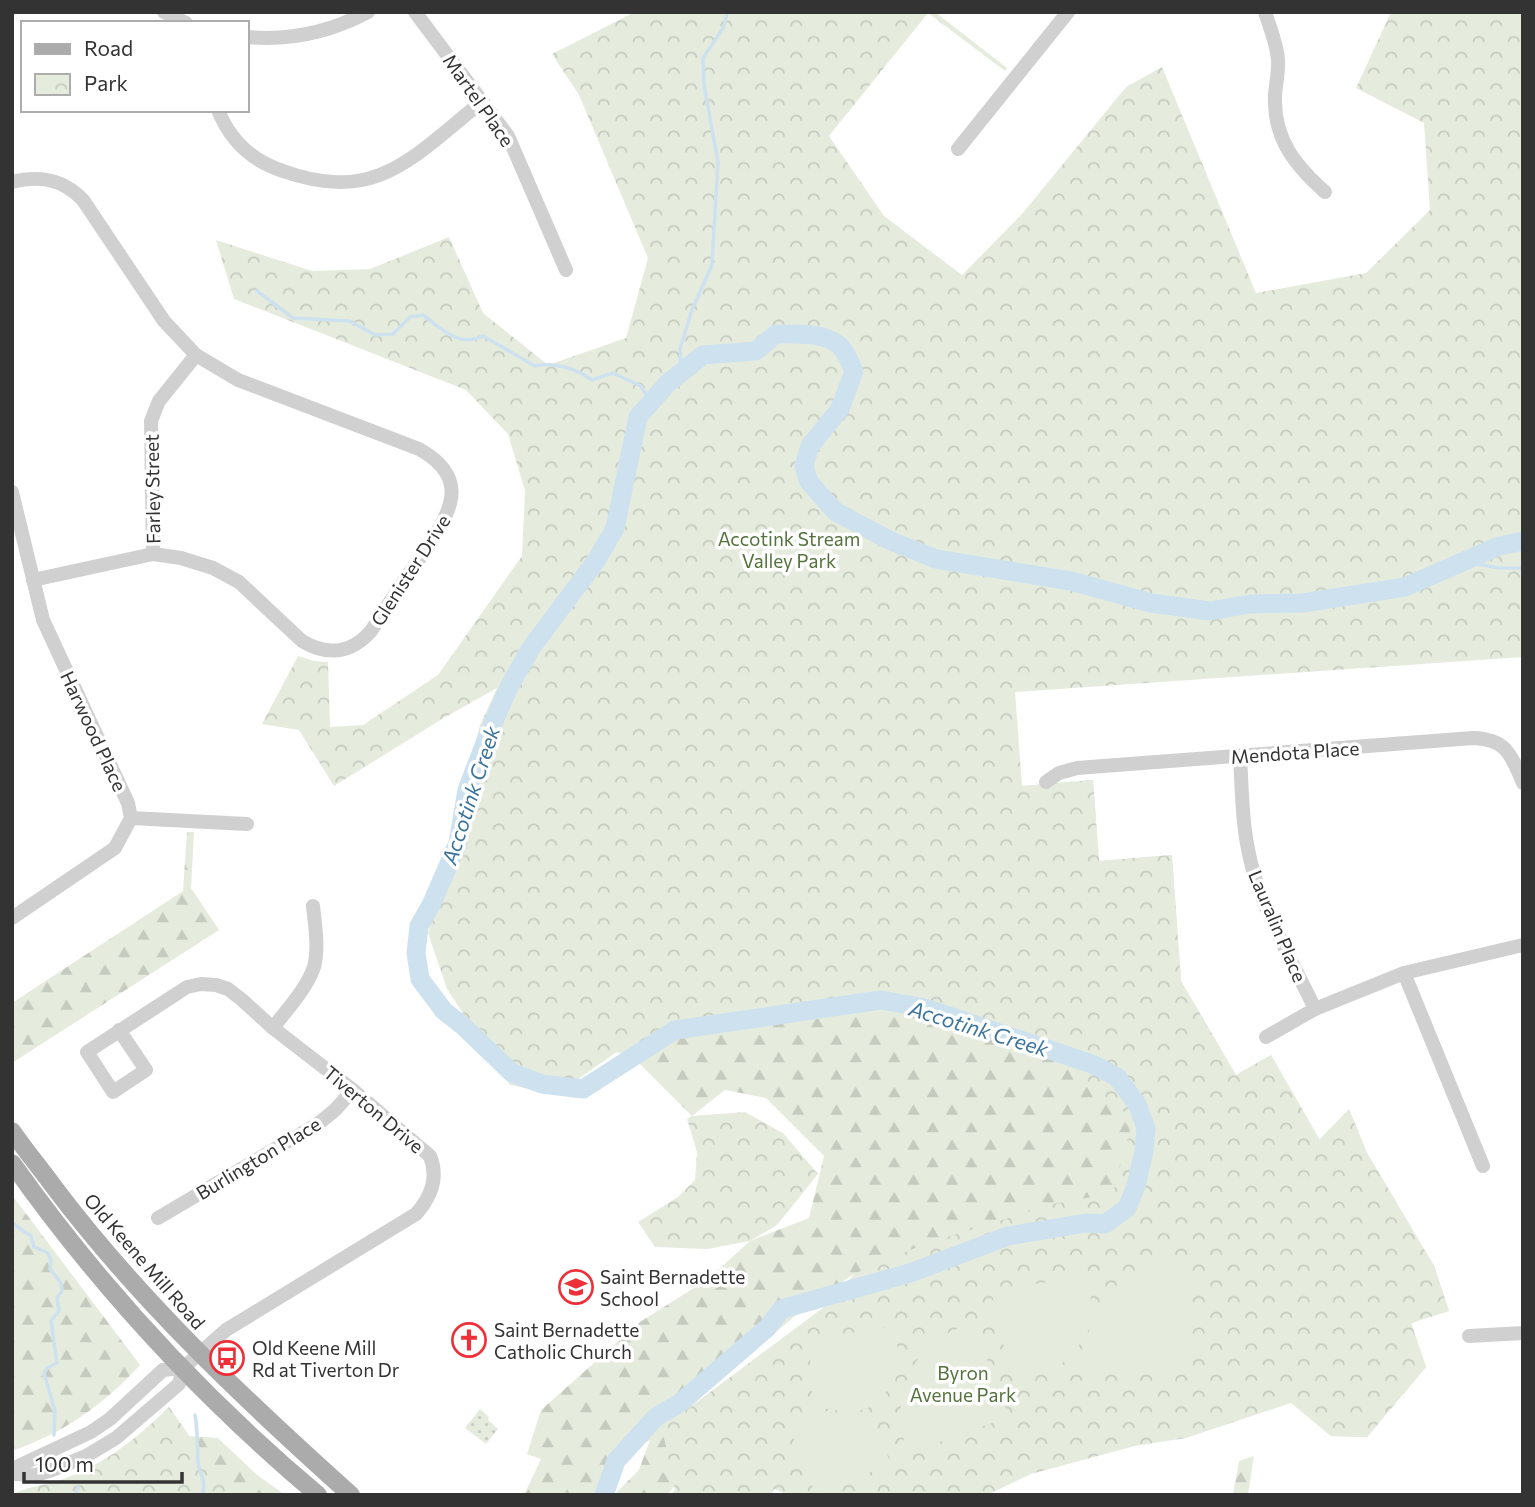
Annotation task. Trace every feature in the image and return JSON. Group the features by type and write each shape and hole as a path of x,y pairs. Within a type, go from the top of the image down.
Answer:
{"main road":[{"name":"Old Keene Mill Road","path":"12,1130 80,1223 160,1314 351,1495"},
{"path":"12,1163 78,1251 202,1389 318,1495"}],"street":[{"path":"164,12 182,21"},
{"path":"248,37 313,33 335,27 368,12"},
{"name":"Martel Place","path":"415,12 483,101 514,148 566,271"},
{"path":"958,149 1068,12"},
{"path":"1265,12 1278,59 1275,112 1280,135 1293,159 1325,192"},
{"path":"219,112 237,143 265,164 305,179 346,183 374,178 395,169 483,101"},
{"name":"Glenister Drive","path":"12,182 45,178 62,183 73,190 83,200 164,321 196,355 214,368 238,380 419,449 443,466 451,482 452,499 444,522 371,631 364,639 345,649 326,651 302,641 251,592 226,575 181,558 153,554 33,580"},
{"name":"Farley Street","path":"153,554 151,421 159,401 196,355"},
{"name":"Harwood Place","path":"12,492 43,620 128,803 131,818"},
{"name":"Mendota Place","path":"1046,782 1059,773 1077,768 1485,738 1506,748 1523,783"},
{"name":"Lauralin Place","path":"1240,757 1246,837 1252,869 1263,899 1315,1009"},
{"path":"14,912 106,857 123,838 131,818 247,824"},
{"path":"273,1028 303,988 314,967 316,938 313,906"},
{"path":"1266,1038 1315,1009 1404,973 1523,945"},
{"path":"1404,973 1483,1166"},
{"name":"Tiverton Drive","path":"120,1030 187,987 201,985 228,989 273,1028 354,1090 430,1156 434,1167 430,1195 416,1214 226,1330 183,1368"},
{"name":"Burlington Place","path":"158,1218 319,1123 354,1090"},
{"path":"1469,1336 1523,1333"},
{"path":"12,1469 65,1446 101,1426 140,1394 163,1370 183,1368 179,1384 116,1438 86,1456 52,1470 36,1475 12,1474"}],"green space":[{"name":"Accotink Stream Valley Park","path":"635,12 935,12 1007,68 1005,71 928,13 829,136 884,216 962,275 1022,214 1126,87 1162,67 1256,293 1366,273 1430,210 1424,123 1356,88 1391,12 1523,12 1523,657 1015,692 1022,786 1093,780 1099,861 1172,855 1181,981 1236,1075 1271,1055 1320,1140 1332,1134 1349,1109 1367,1153 1434,1266 1449,1311 1411,1323 1426,1367 1367,1437 1331,1436 1291,1403 1186,1438 1135,1446 1031,1474 987,1495 788,1495 774,1489 771,1495 670,1495 675,1490 662,1428 828,1304 854,1274 922,1245 1053,1204 1113,1193 1133,1119 1059,1058 851,1002 689,1021 628,1044 557,1094 510,1085 447,989 428,933 480,725 497,688 334,786 299,730 262,724 298,656 328,662 330,727 363,725 438,675 522,556 525,491 508,434 466,390 234,299 216,240 312,271 370,269 449,237 483,313 548,365 626,338 648,258 579,95 552,54"},
{"path":"1006,674 1022,786 1093,780 1099,861 1172,855 1181,981 1236,1075 1271,1055 1319,1140 1349,1109 1367,1153 1434,1266 1449,1311 1411,1323 1426,1367 1367,1437 1331,1436 1291,1402 854,1274 815,1300 697,1396 667,1430 677,1483 667,1495 614,1495 639,1470 650,1440 616,1461 602,1495 524,1495 541,1459 527,1454 541,1410 640,1322 708,1279 750,1241 809,1218 824,1156 766,1098 725,1090 692,1116 632,1056 503,1024"},
{"path":"187,832 194,832 191,888 219,930 12,1063 12,1003 183,891"},
{"path":"745,1112 783,1133 818,1174 777,1225 750,1241 707,1249 655,1247 638,1222 678,1197 695,1180 697,1152 687,1119 692,1116"},
{"path":"12,1195 140,1365 112,1393 82,1416 48,1436 12,1451"},
{"path":"1186,1259 1191,1359 1187,1364 1088,1374 1087,1340 1099,1306 1109,1292 1135,1273 1151,1266"},
{"path":"1091,1275 1089,1313 1082,1340 1076,1351 1056,1366 1010,1375 992,1295 997,1290"},
{"name":"Byron Avenue Park","path":"972,1321 1009,1417 909,1453 902,1430 901,1405 912,1369 936,1341"},
{"path":"892,1326 897,1360 894,1377 881,1399 868,1408 855,1411 813,1406 809,1340"},
{"path":"169,1407 189,1436 218,1438 256,1474 285,1495 12,1495 64,1479 93,1466 133,1439"},
{"path":"169,1407 231,1495 12,1495 64,1479 93,1466 133,1439"},
{"path":"480,1409 498,1429 486,1444 465,1428"},
{"path":"815,1410 843,1414 864,1422 878,1437 891,1464 815,1493 785,1416"},
{"path":"1254,1456 1248,1495 1233,1495 1239,1461"}],"waterway":[{"path":"681,372 680,349 692,310 712,265 718,162 704,85 703,58 724,27 727,12"},
{"path":"257,291 293,318 350,321 375,335 393,334 410,317 423,315 451,335 466,340 483,336 535,366 565,367 592,380 613,373 641,386 651,403"},
{"name":"Accotink Creek","path":"604,1495 616,1461 656,1417 680,1403 767,1328 782,1309 913,1272 1008,1236 1086,1223 1105,1224 1127,1208 1136,1186 1146,1128 1137,1104 1117,1077 1092,1064 925,1008 881,1000 675,1030 583,1089 542,1084 512,1073 444,1011 420,979 416,953 419,926 458,843 467,790 490,730 509,687 531,648 596,561 615,528 638,417 667,384 703,355 756,351 776,334 809,335 833,341 844,350 854,371 840,409 810,446 804,466 809,482 836,512 891,541 936,559 1071,581 1151,603 1210,611 1250,604 1303,603 1405,587 1499,546 1523,541"},
{"path":"1462,561 1499,568 1523,568"},
{"path":"12,1223 31,1236 34,1247 48,1253 51,1260 50,1269 61,1283 62,1291 57,1298 59,1311 51,1321 57,1363 47,1368 44,1373 55,1411 54,1435"},
{"path":"195,1415 198,1462 204,1483 203,1495"},
{"path":"76,1495 78,1487"}],"place":[{"name":"Saint Bernadette School","path":"576,1287"},
{"name":"Saint Bernadette Catholic Church","path":"469,1340"},
{"name":"Old Keene Mill Rd at Tiverton Dr","path":"227,1358"}]}
